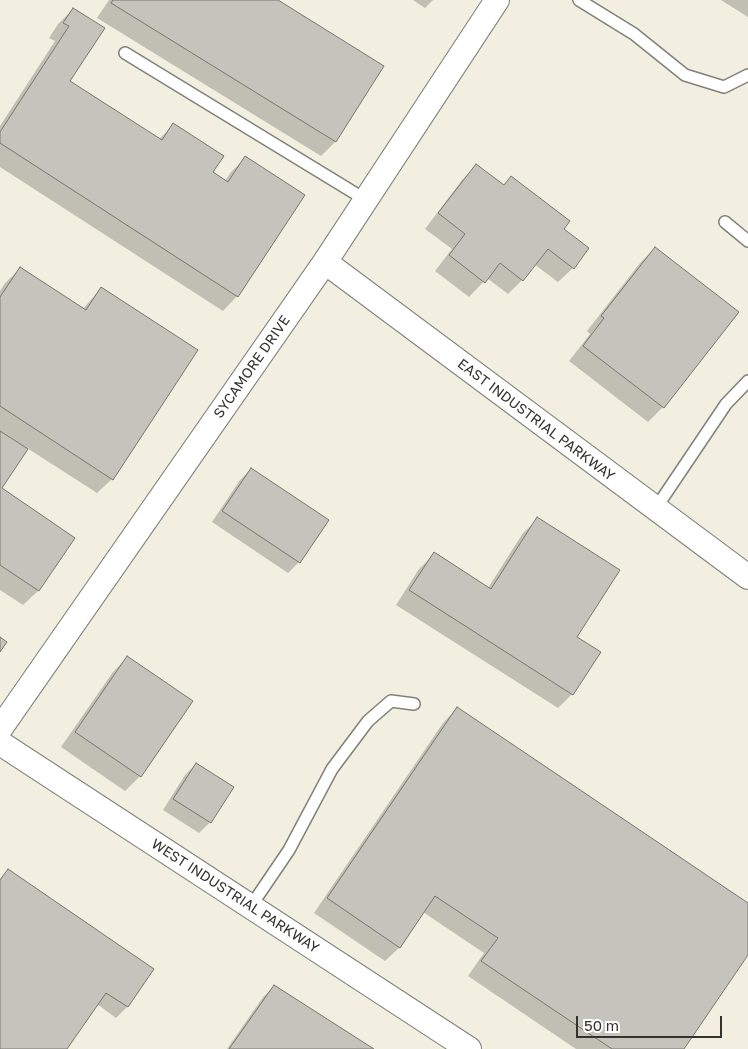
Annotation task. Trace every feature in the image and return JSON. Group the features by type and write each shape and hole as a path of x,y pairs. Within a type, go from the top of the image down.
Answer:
{"street":[{"name":"SYCAMORE DRIVE","path":"0,729 325,262 497,0"},
{"name":"EAST INDUSTRIAL PARKWAY","path":"325,262 748,577"},
{"name":"WEST INDUSTRIAL PARKWAY","path":"0,743 469,1049"}],"lane":[{"path":"579,0 634,34 685,75 724,87 748,76"},
{"path":"125,53 366,200"},
{"path":"725,222 748,241"},
{"path":"656,508 726,404 748,382"},
{"path":"251,906 290,850 332,769 368,721 391,702 414,704"}],"shaded area":[{"path":"0,0 748,0 748,1049 0,1049"}],"building":[{"path":"113,0 278,0 384,66 336,142 111,3"},
{"path":"73,8 105,28 70,81 162,140 173,123 224,156 213,172 228,182 245,156 305,195 238,297 0,143 0,132 69,26 63,23"},
{"path":"476,164 504,185 511,176 570,221 564,229 589,248 574,269 548,249 523,281 500,263 485,283 449,255 465,234 438,213"},
{"path":"655,247 739,312 664,408 583,346 604,318 601,316"},
{"path":"20,267 86,310 101,287 198,350 113,480 0,406 0,297"},
{"path":"0,431 28,449 2,488 75,538 39,591 0,565"},
{"path":"251,468 329,520 300,563 222,511"},
{"path":"537,517 620,570 577,637 601,652 573,695 409,590 434,552 491,589"},
{"path":"0,637 7,642 0,652"},
{"path":"127,656 193,701 141,777 75,732"},
{"path":"457,707 748,903 748,955 684,1049 612,1049 481,961 498,938 435,896 400,948 327,898"},
{"path":"196,763 234,787 211,823 173,799"},
{"path":"8,869 154,969 128,1007 106,993 67,1049 0,1049 0,880"},
{"path":"274,985 374,1049 229,1049"}]}
